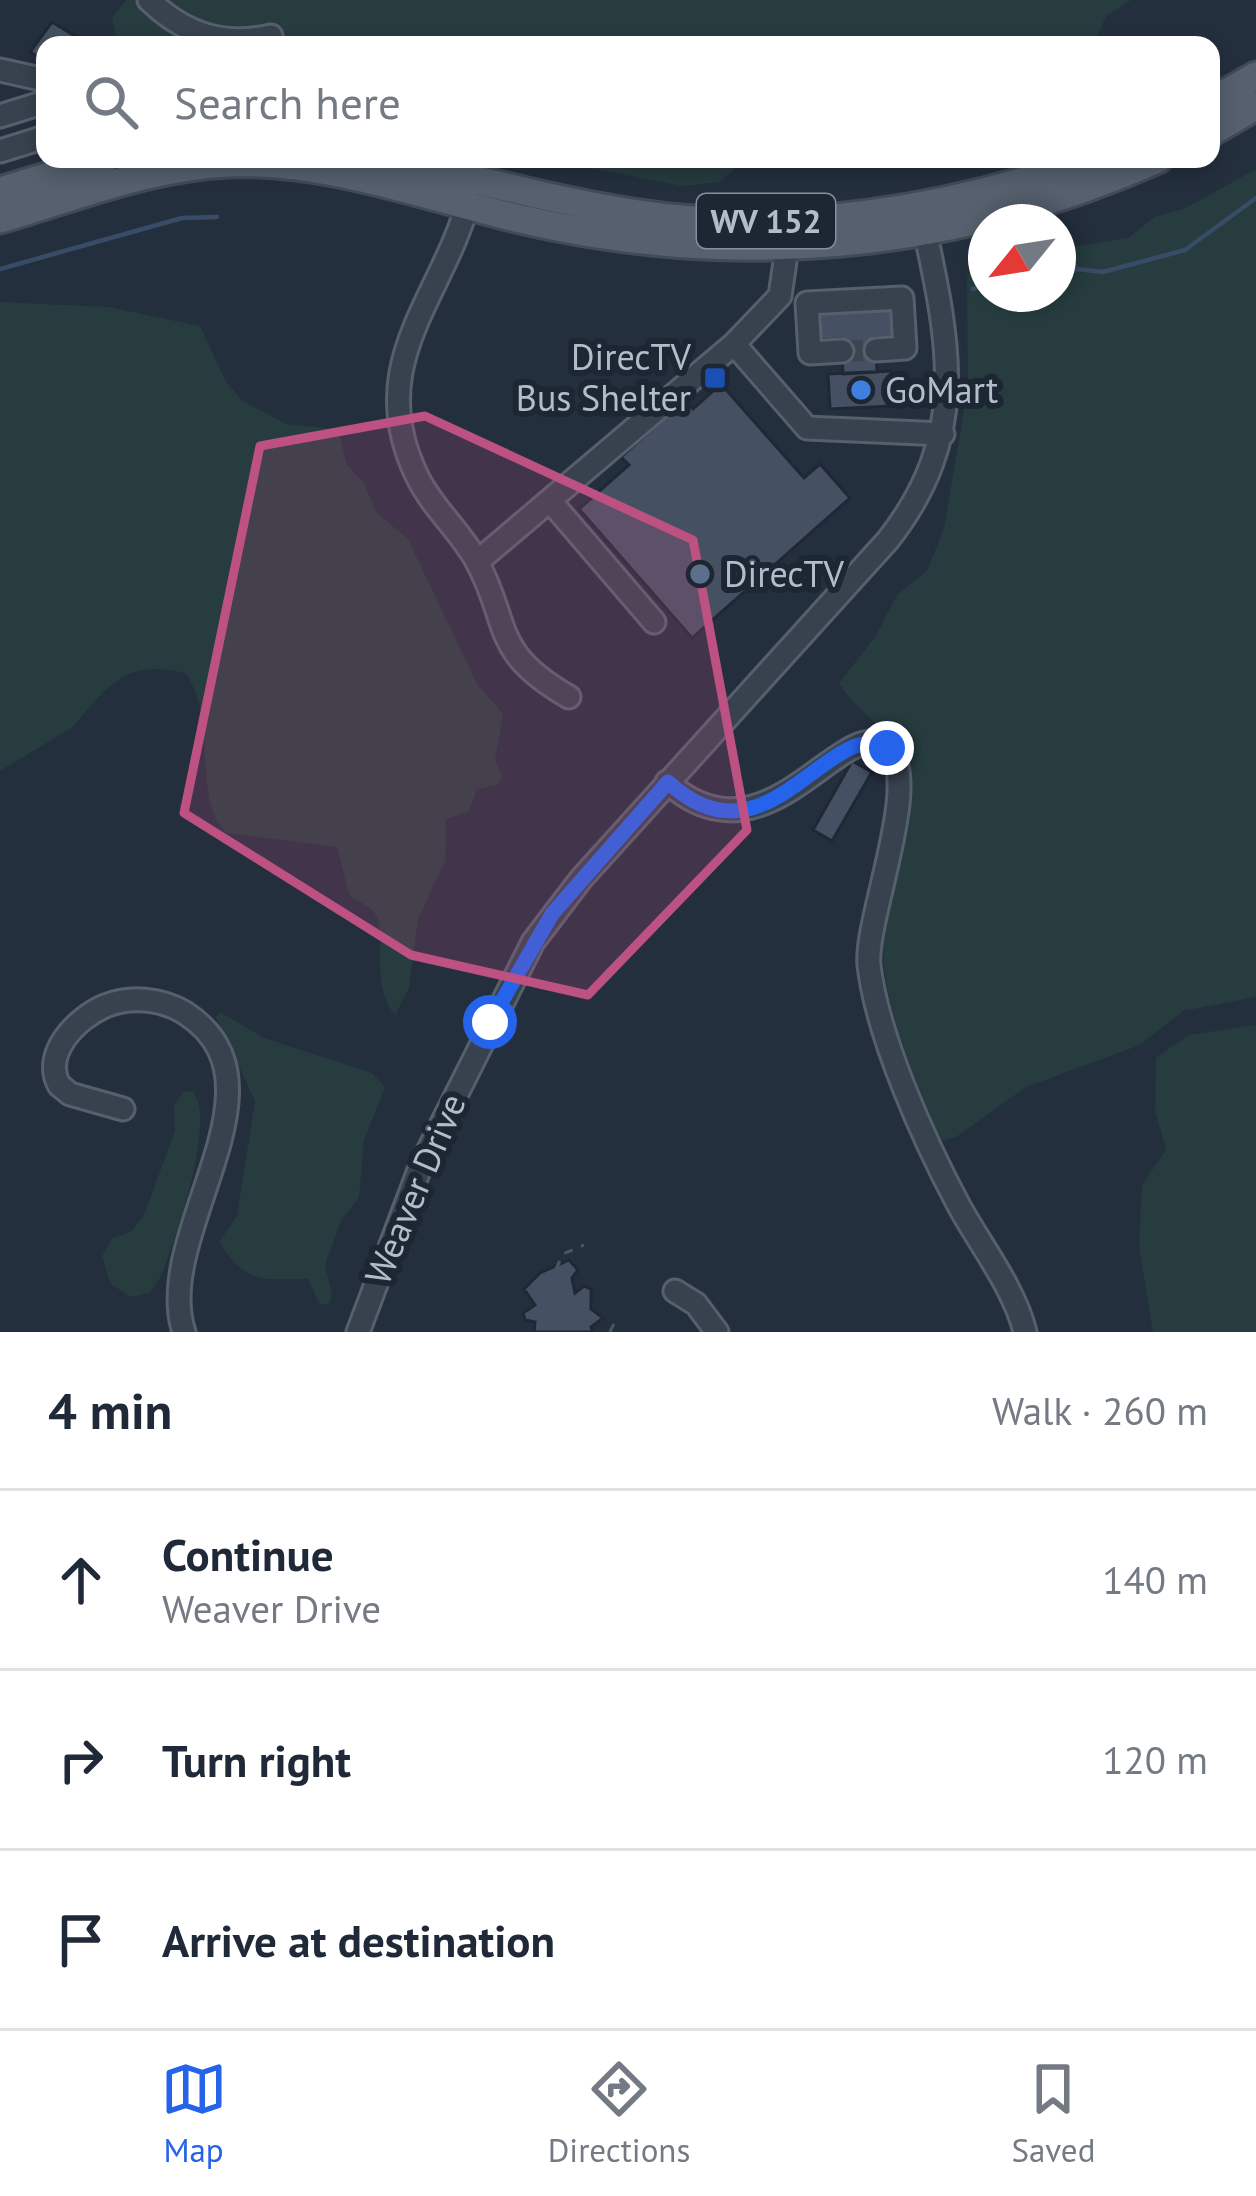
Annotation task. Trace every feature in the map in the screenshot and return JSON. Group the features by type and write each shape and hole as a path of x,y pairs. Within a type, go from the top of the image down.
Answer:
{"main road":[{"path":"1220,97 1256,76"},
{"path":"1220,127 1256,106"},
{"path":"0,191 75,168"},
{"name":"WV 152","path":"0,219 157,172 190,168"},
{"name":"WV 152","path":"290,168 724,220 923,220 1067,168"},
{"name":"WV 152","path":"412,168 471,193 622,239 787,248 1065,196 1135,168"}],"street":[{"path":"149,0 171,22 207,36"},
{"path":"0,70 36,78"},
{"path":"0,116 36,105"},
{"path":"0,151 36,140"},
{"path":"471,193 454,249 410,331 398,392 402,434 416,473 477,562 514,652 569,697"},
{"name":"Weaver Drive","path":"358,1332 402,1207 511,979 552,914 897,528 931,472 943,434 949,386 945,335 923,220"},
{"path":"477,562 734,344 774,302 784,284 787,248"},
{"path":"842,351 809,353 807,303 902,298 904,348 876,350"},
{"path":"774,302 808,319"},
{"path":"904,339 945,335"},
{"path":"734,344 807,428 943,434"},
{"path":"551,502 654,622"},
{"path":"668,782 712,808 751,810 782,798 863,742 881,744 892,754 898,776 893,840 871,928 873,984 895,1055 949,1185 1025,1332"},
{"path":"123,1109 70,1094 54,1074 59,1049 74,1027 98,1010 126,1000 175,1007 214,1042 224,1062 228,1101 177,1282 184,1332"},
{"path":"675,1291 696,1304 717,1332"}],"path":[{"path":"556,1269 563,1254 584,1245"},
{"path":"610,1332 617,1317"}],"highlighted area":[{"path":"425,416 693,540 747,830 588,995 411,955 184,813 260,446"}],"green space":[{"path":"126,0 1131,0 1106,16 1098,36 116,36 112,18"},
{"path":"590,168 736,168 719,182 683,186"},
{"path":"1256,169 1256,997 1183,1011 1140,1045 1026,1087 956,1137 940,1141 903,1046 885,972 885,923 908,830 911,782 901,749 839,683 875,637 897,595 927,571 944,528 968,387 967,275 968,312 1076,312 1076,246 1128,238 1156,216 1184,209"},
{"path":"0,302 108,307 200,326 226,382 243,401 286,424 326,428 339,435 347,465 364,483 377,513 408,539 477,684 503,714 495,759 502,777 497,785 477,789 469,811 446,819 445,861 418,919 409,988 395,1015 382,987 378,919 349,895 337,847 227,833 216,818 201,713 185,673 164,669 132,673 107,689 73,726 0,771"},
{"path":"220,1012 264,1038 372,1073 385,1087 364,1140 359,1197 341,1221 325,1265 332,1296 328,1305 319,1303 308,1279 257,1277 239,1266 219,1242 237,1216 255,1101 216,1017"},
{"path":"1256,1025 1256,1332 1153,1332 1139,1245 1142,1185 1166,1150 1155,1110 1156,1058 1189,1035"},
{"path":"192,1091 199,1105 200,1126 184,1209 161,1276 150,1293 130,1297 110,1283 102,1256 112,1238 131,1232 144,1215 175,1131 174,1105 183,1092"}],"building":[{"path":"52,22 75,36 42,36"},
{"name":"GoMart","path":"895,307 897,337 876,338 877,372 843,374 841,339 820,340 818,311"},
{"name":"GoMart","path":"891,371 893,406 830,409 828,374"},
{"name":"DirecTV","path":"721,384 804,478 820,464 850,498 692,638 579,509 629,465 621,457 685,400 693,409"},
{"path":"852,761 872,772 832,841 813,830"},
{"path":"569,1260 578,1270 572,1278 575,1293 584,1286 591,1289 591,1309 603,1318 591,1327 593,1332 534,1332 535,1322 525,1320 523,1313 535,1305 524,1289 540,1273"}],"waterway":[{"path":"1076,269 1103,272 1185,250 1256,198"},
{"path":"0,269 182,218 217,217"}],"tunnel":[{"path":"842,351 876,350"}],"place":[{"name":"DirecTV Bus Shelter","path":"715,378"},
{"name":"GoMart","path":"861,390"},
{"name":"DirecTV","path":"700,574"}],"route":[{"path":"490,1022 552,914 668,782 686,797 712,808 751,810 782,798 863,742 887,748"}]}
